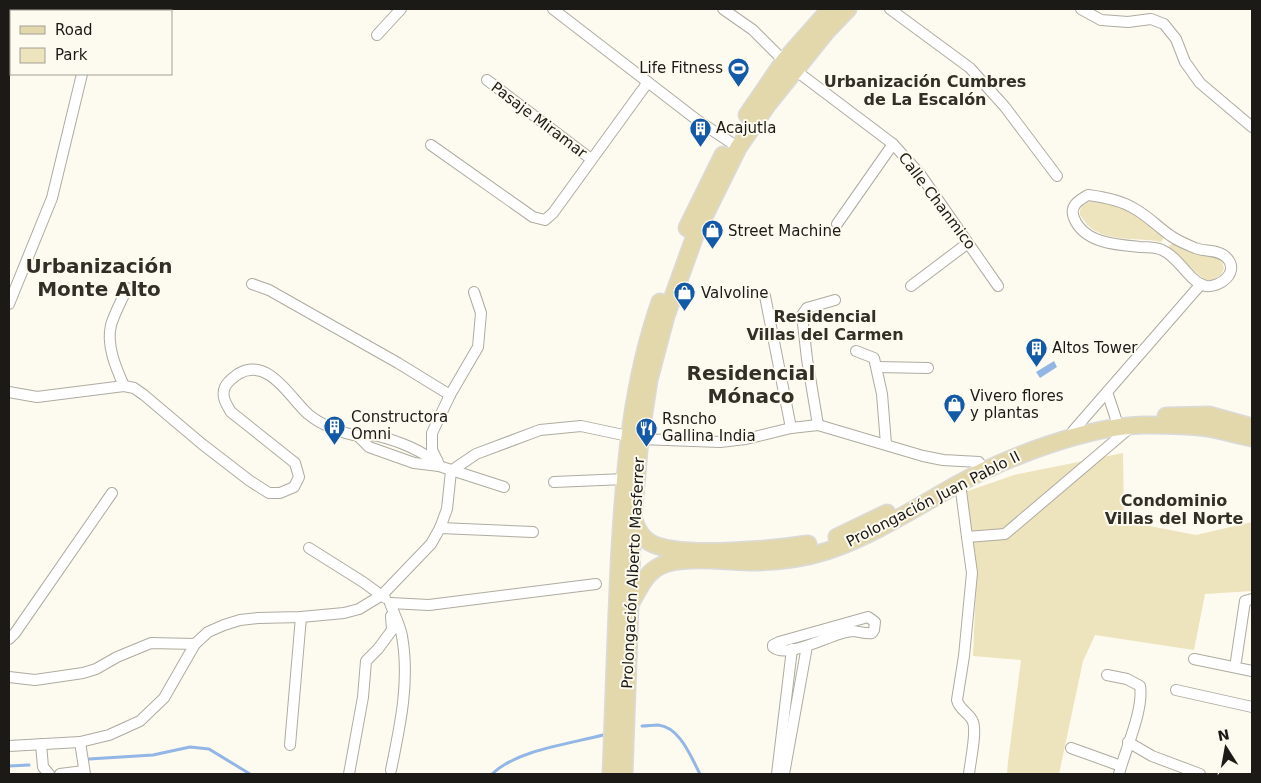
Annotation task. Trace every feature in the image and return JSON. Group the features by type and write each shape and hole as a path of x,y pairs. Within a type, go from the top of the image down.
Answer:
{"main road":[{"name":"Prolongación Alberto Masferrer","path":"624,774 634,518 634,438 638,377 652,324 683,236 730,142 790,65 830,9"},
{"name":"Prolongación Alberto Masferrer","path":"611,774 618,588 625,479 666,316 696,233 738,148 768,104 790,65 848,9"},
{"path":"634,518 640,534 648,542 673,549 755,551 812,544 835,538 892,510 1009,447 1116,419 1155,415 1209,415 1252,427"},
{"name":"Prolongación Juan Pablo II","path":"631,602 647,576 665,563 680,560 755,562 782,560 826,551 866,536 960,483 1014,457 1062,441 1117,428 1134,426 1207,428 1252,438"}],"street":[{"path":"376,35 401,9"},
{"path":"553,9 696,120 730,142"},
{"name":"Calle Chanmico","path":"723,9 753,30 790,65 893,144 920,174 998,286"},
{"path":"890,9 970,68 1005,107 1057,176"},
{"path":"1081,9 1101,20 1128,22 1151,19 1164,24 1176,40 1185,62 1200,83 1252,127"},
{"path":"9,304 52,198 82,75"},
{"name":"Pasaje Miramar","path":"487,80 591,159"},
{"path":"431,145 532,217 545,220 553,213 648,82"},
{"path":"837,224 893,144"},
{"path":"1088,195 1102,196 1135,208 1171,236 1194,248 1217,252 1228,258 1231,264 1230,272 1223,282 1212,286 1201,284 1188,274 1172,256 1161,249 1124,246 1101,241 1080,228 1073,216 1073,208 1078,201 1088,195"},
{"path":"1161,249 1171,236"},
{"path":"911,286 968,243"},
{"path":"252,284 269,290 398,363 450,395"},
{"path":"1073,431 1201,284"},
{"path":"124,386 111,350 111,326 127,288"},
{"path":"439,466 432,450 432,433 450,395 478,347 481,313 474,292"},
{"path":"764,296 791,428"},
{"path":"818,424 802,315 808,308 835,300"},
{"path":"856,351 874,358 877,367 882,394 886,444"},
{"path":"877,367 928,368"},
{"path":"9,392 37,397 124,386 134,388 250,481 269,492 280,493 294,487 299,477 295,463 231,412 225,402 223,392 226,384 242,372 253,370 276,378 307,413 329,427 358,436 377,435 420,451 431,457 439,466 504,487"},
{"path":"1107,392 1116,419"},
{"path":"451,470 476,454 540,430 580,426 634,438 720,442 746,440 791,428 818,424 923,456 943,460 979,462"},
{"path":"967,537 1005,534 1134,426"},
{"path":"9,746 80,742 109,735 140,722 164,698 195,644 208,632 240,620 344,613 359,609 382,595 431,544 440,528 446,509 451,470"},
{"path":"554,482 625,479"},
{"path":"960,483 972,573 964,656 957,700 958,706 973,721 974,730 969,774"},
{"path":"9,639 112,492"},
{"path":"440,528 533,532"},
{"path":"309,548 382,595 390,603 402,635 405,676 402,715 391,770"},
{"path":"390,603 429,605 596,584"},
{"path":"1236,661 1245,601 1252,599"},
{"path":"349,774 363,697 366,661 392,630 390,603"},
{"path":"290,745 301,617"},
{"path":"868,617 874,622 872,633 862,634 852,631 807,646 779,650 772,647 779,642 868,617"},
{"path":"9,677 35,680 83,673 96,669 117,657 151,643 195,644"},
{"path":"784,774 807,646"},
{"path":"777,774 792,649"},
{"path":"1194,658 1252,671"},
{"path":"1071,748 1120,770 1139,708 1140,686 1127,679 1107,675"},
{"path":"1176,690 1252,707"},
{"path":"60,774 85,772 80,742"},
{"path":"1128,742 1152,756 1200,774"},
{"path":"41,744 44,766 49,774"}],"green space":[{"path":"1099,200 1134,213 1164,238 1161,242 1118,238 1101,234 1094,230 1080,215 1080,211 1085,204"},
{"path":"1173,242 1221,259 1224,268 1221,275 1212,280 1205,280 1168,248"},
{"path":"1123,453 1124,524 1139,524 1196,535 1252,522 1252,591 1205,594 1194,650 1095,635 1083,661 1059,774 1007,774 1021,660 973,656 976,586 965,492 1014,475"}],"water":[{"path":"1054,361 1057,367 1040,378 1036,372"}],"waterway":[{"path":"642,726 658,725 673,731 684,744 700,774"},
{"path":"492,774 515,759 529,753 603,735"},
{"path":"89,759 153,755 190,747 209,749 250,774"},
{"path":"9,766 29,765"}],"place":[{"name":"Life Fitness","path":"739,87"},
{"name":"Acajutla","path":"700,147"},
{"name":"Street Machine","path":"712,250"},
{"name":"Valvoline","path":"685,312"},
{"name":"Altos Tower","path":"1036,367"},
{"name":"Vivero flores y plantas","path":"954,424"},
{"name":"Constructora Omni","path":"335,445"},
{"name":"Rsncho Gallina India","path":"646,447"}],"district":[{"name":"Urbanización Cumbres de La Escalón","path":"925,90"},
{"name":"Urbanización Monte Alto","path":"99,278"},
{"name":"Residencial Villas del Carmen","path":"825,325"},
{"name":"Residencial Mónaco","path":"751,384"},
{"name":"Condominio Villas del Norte","path":"1174,509"}]}
